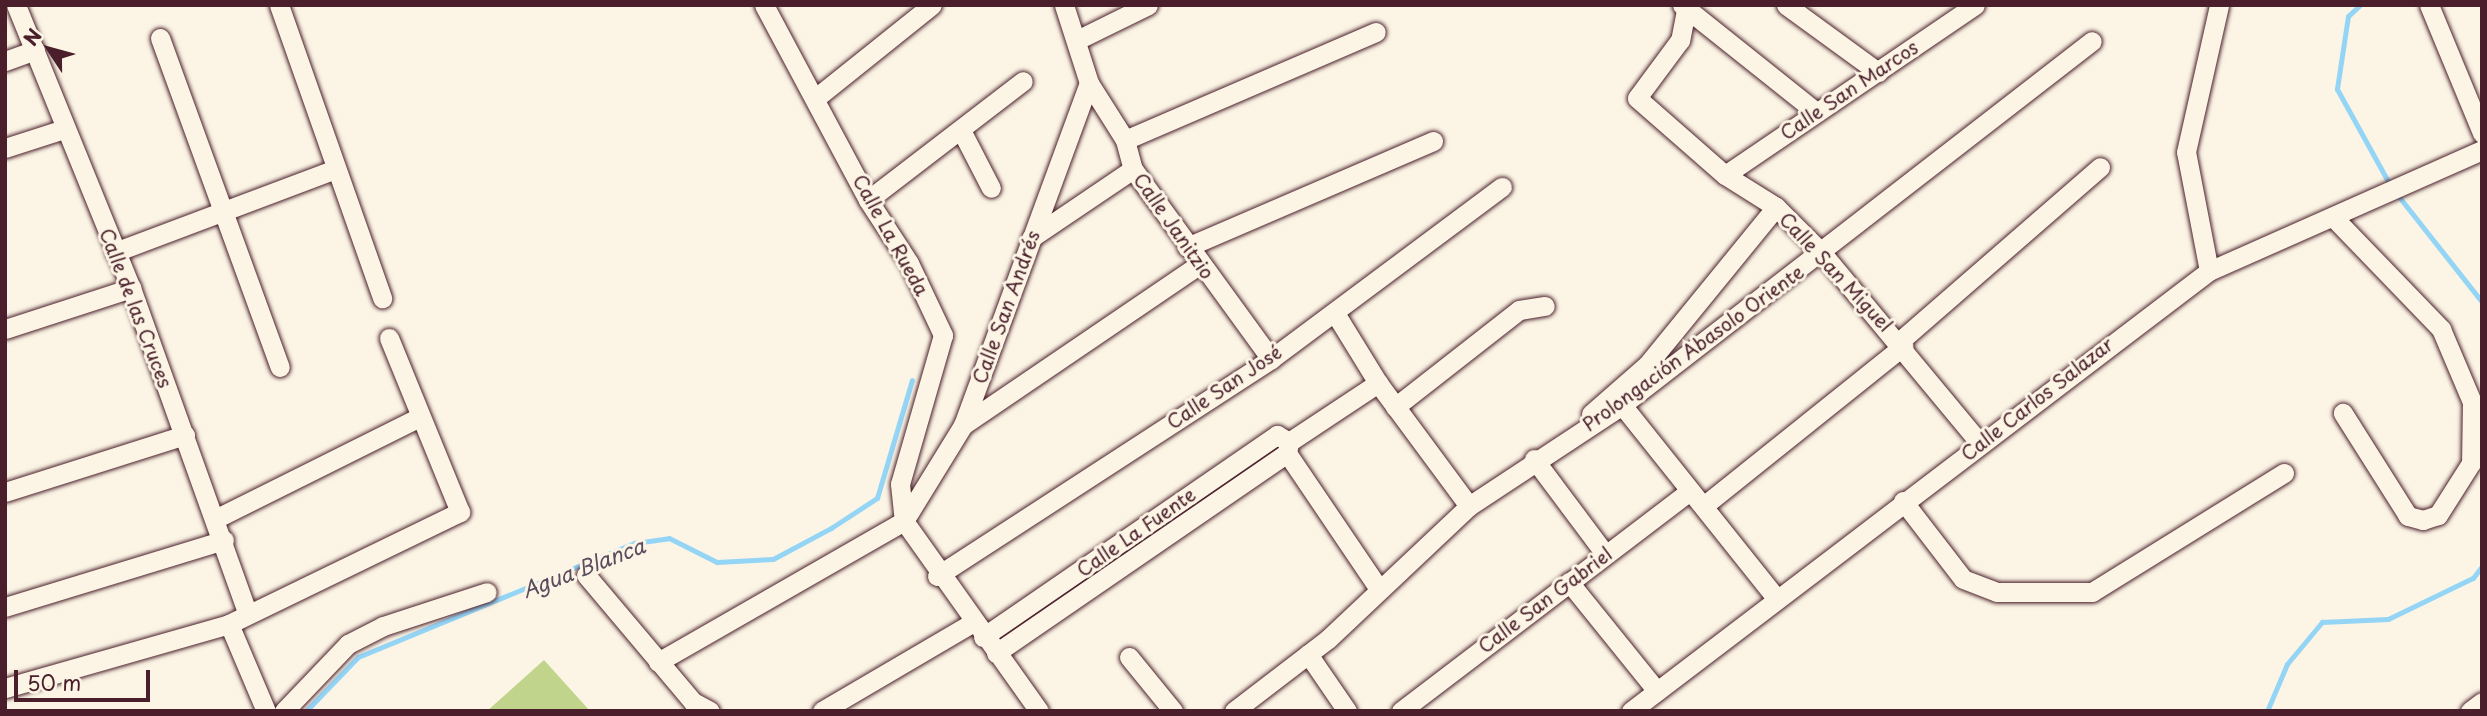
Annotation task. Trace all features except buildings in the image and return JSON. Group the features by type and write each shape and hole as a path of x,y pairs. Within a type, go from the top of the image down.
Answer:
{"street":[{"name":"Calle de las Cruces","path":"16,5 64,129 131,288 224,540 248,614"},
{"path":"279,5 382,298"},
{"name":"Calle La Rueda","path":"764,5 817,97 868,201 909,263 943,335 900,485 904,521"},
{"path":"817,97 911,11 932,5"},
{"name":"Calle Janitzio","path":"1064,5 1090,83 1125,140 1133,169 1187,247 1271,359"},
{"path":"1077,40 1148,5"},
{"path":"1786,5 1878,72"},
{"name":"Calle San Marcos","path":"1725,175 1878,72 1951,11 1975,5"},
{"path":"2209,271 2186,152 2220,5"},
{"path":"2429,5 2482,133"},
{"path":"1686,7 1816,112"},
{"name":"Calle San Miguel","path":"1686,7 1680,40 1638,88 1637,99 1725,175 1776,207 1822,253 1901,344 1980,443"},
{"path":"1125,140 1377,32"},
{"path":"160,38 280,368"},
{"name":"Prolongación Abasolo Oriente","path":"1234,711 1308,654 1469,506 1534,459 1622,405 1822,253 2092,41"},
{"path":"5,61 35,50"},
{"path":"868,201 1023,81"},
{"name":"Calle San Andrés","path":"904,521 963,425 1090,83"},
{"path":"5,148 64,129"},
{"path":"961,131 992,188"},
{"path":"1187,247 1433,141"},
{"name":"Calle Carlos Salazar","path":"1631,711 1903,501 2209,271 2482,150"},
{"path":"1706,504 1901,344 2100,167"},
{"path":"115,252 337,169"},
{"path":"1031,238 1133,169"},
{"name":"Calle San José","path":"937,576 1271,359 1309,326 1335,313 1502,187"},
{"path":"1557,445 1647,365 1776,207"},
{"path":"2333,217 2441,328 2472,402 2471,463 2438,515 2423,520 2408,516 2343,413"},
{"path":"963,425 1200,264"},
{"path":"5,329 131,288"},
{"path":"1395,407 1519,310 1545,306"},
{"path":"1335,313 1378,383 1469,506"},
{"path":"5,688 229,624 460,512 418,418 389,338"},
{"name":"Calle La Fuente","path":"983,638 1147,549 1378,383"},
{"path":"1622,405 1690,491 1706,504 1776,598"},
{"path":"215,519 418,418"},
{"path":"5,492 186,435"},
{"name":"Calle La Fuente","path":"983,638 1277,435 1288,447"},
{"path":"1288,447 1379,589"},
{"path":"1534,459 1605,554"},
{"path":"1903,501 1963,579 1997,592 2092,592 2284,473"},
{"name":"Calle San Gabriel","path":"1401,711 1690,491"},
{"path":"658,663 904,521 937,576 1038,711"},
{"path":"1136,532 1147,549"},
{"path":"5,607 224,540"},
{"path":"586,575 693,702 710,711"},
{"path":"1569,582 1657,691"},
{"path":"284,711 348,645 383,626 487,592"},
{"path":"229,624 266,711"},
{"path":"822,711 983,638"},
{"path":"1308,654 1348,711"},
{"path":"1129,657 1173,711"},
{"path":"2470,711 2482,702"}],"green space":[{"path":"544,660 590,711 487,711"}],"waterway":[{"path":"2360,5 2348,16 2337,89 2390,185"},
{"path":"2396,193 2482,302"},
{"name":"Agua Blanca","path":"306,711 358,657 635,543 669,538 717,562 773,559 831,528 877,498 912,380"},
{"path":"2267,711 2287,664 2322,622 2388,619 2473,578 2482,566"}]}
